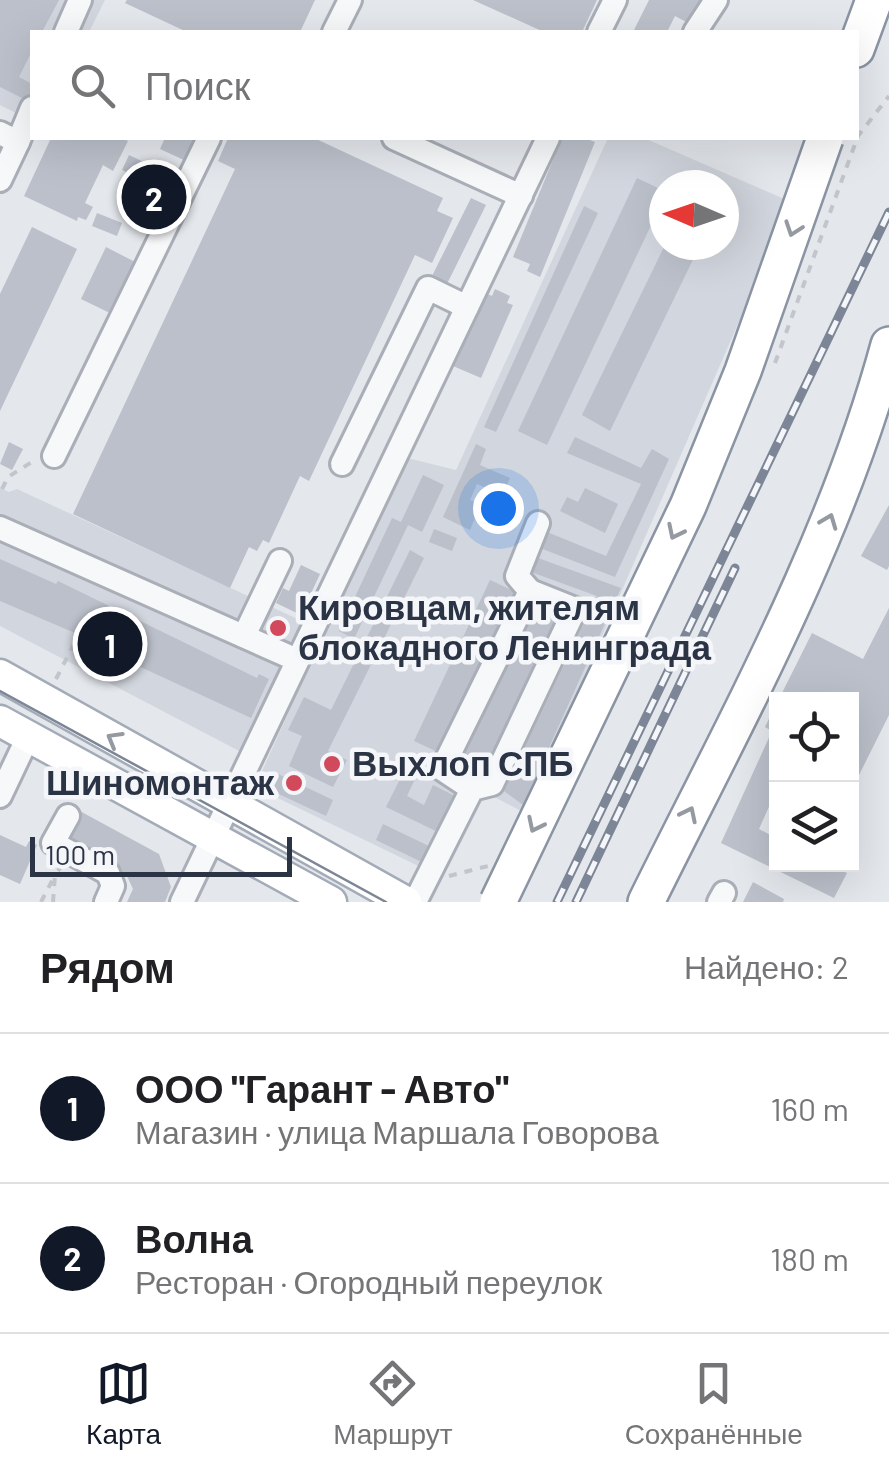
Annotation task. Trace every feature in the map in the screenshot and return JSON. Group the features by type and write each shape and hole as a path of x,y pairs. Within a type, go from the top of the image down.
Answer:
{"highway":[{"path":"859,41 874,0"},
{"path":"498,902 688,506 743,371 825,140"},
{"path":"646,902 810,570 870,414 889,345"}],"main road":[{"path":"0,675 406,902"},
{"path":"0,722 331,902"}],"street":[{"path":"67,30 80,0"},
{"path":"335,30 350,0"},
{"path":"600,30 615,0"},
{"path":"696,30 716,0"},
{"path":"0,180 9,138 30,111"},
{"path":"54,456 209,140"},
{"path":"398,140 520,196"},
{"path":"182,902 547,140"},
{"path":"342,464 428,288 467,307"},
{"path":"392,360 432,380"},
{"path":"530,591 442,769 472,789 492,784 576,610 530,591 517,576 538,523"},
{"path":"0,528 297,660"},
{"path":"244,636 280,561"},
{"path":"0,796 28,737"},
{"path":"415,902 472,789"},
{"path":"68,816 53,844 108,872 113,886 106,902"}],"path":[{"path":"2,489 8,477 37,459 54,456"},
{"path":"55,680 79,634"},
{"path":"41,902 62,862"},
{"path":"53,902 55,875"}],"shaded area":[{"path":"0,0 105,0 90,30 30,30 30,120 0,105"},
{"path":"607,140 649,140 718,170 649,170 649,260 739,260 739,179 791,202 525,813 485,792 437,875 255,787 403,457 456,470"},
{"path":"0,488 9,492 17,489 304,622 243,753 0,626"}],"building":[{"path":"0,0 59,0 43,30 30,30 30,55 19,77 30,83 30,102 0,87"},
{"path":"315,0 301,30 183,30 125,3"},
{"path":"473,0 597,0 583,30 540,30"},
{"path":"649,0 702,0 690,24 675,16 668,30 634,30"},
{"path":"50,140 128,141 113,171 103,165 85,203 93,207 86,220 78,217 77,221 24,196"},
{"path":"164,140 196,140 186,161 160,149"},
{"path":"227,140 318,140 443,198 437,211 453,218 432,263 415,255 309,481 300,476 269,543 263,540 257,551 249,547 230,588 73,514 235,169 218,161"},
{"path":"561,140 595,142 540,277 527,271 530,264 513,257"},
{"path":"129,155 181,180 158,228 128,213 143,180 122,170"},
{"path":"637,178 649,184 649,230 547,445 518,431"},
{"path":"471,198 486,205 445,288 430,280"},
{"path":"584,206 598,213 496,432 484,427"},
{"path":"97,213 122,223 117,236 92,226"},
{"path":"32,227 77,249 0,411 0,294"},
{"path":"106,247 139,264 114,315 81,299"},
{"path":"658,260 693,260 610,431 582,415"},
{"path":"495,289 510,296 507,303 513,305 481,378 453,366 485,293 492,296"},
{"path":"575,437 641,468 652,449 669,459 615,577 540,548 547,532 606,556 641,484 567,453"},
{"path":"9,442 23,449 12,470 0,464"},
{"path":"476,444 486,449 480,465 510,478 502,495 477,484 470,500 481,504 470,530 443,517"},
{"path":"423,475 444,485 422,532 408,525 354,639 339,631 392,518 401,522"},
{"path":"585,488 618,504 605,533 560,511 567,497 578,502"},
{"path":"889,505 889,566 887,570 861,556"},
{"path":"434,529 457,538 452,551 429,542"},
{"path":"410,550 424,558 328,751 347,760 333,787 289,766 302,736 288,730 304,697 331,710"},
{"path":"538,558 621,588 523,805 504,791 597,596 531,572"},
{"path":"0,559 56,584 58,581 257,678 259,674 269,679 251,718 106,651 108,647 0,601"},
{"path":"301,565 320,574 301,615 276,603 283,588 289,591"},
{"path":"490,580 518,593 442,754 414,741"},
{"path":"535,601 564,615 486,779 456,765"},
{"path":"889,608 889,715 859,775 859,692 782,692 812,633 863,659"},
{"path":"769,738 769,807 759,829 769,834 769,866 721,843"},
{"path":"404,771 416,777 407,796 424,805 433,785 459,798 442,834 386,807"},
{"path":"278,774 333,800 326,816 270,790"},
{"path":"78,810 159,854 171,887 165,902 127,902 133,889 127,876 62,840"},
{"path":"383,824 435,849 428,865 376,840"},
{"path":"0,835 26,847 29,841 37,845 20,884 0,875"},
{"path":"781,872 845,872 834,898"},
{"path":"753,882 784,899 783,902 743,902"}],"tram line":[{"path":"0,691 386,902"}],"railway":[{"path":"557,902 889,212"},
{"path":"576,902 735,568"}],"place":[{"name":"Волна","path":"154,197"},
{"name":"Кировцам, жителям блокадного Ленинграда","path":"278,628"},
{"name":"ООО \"Гарант - Авто\"","path":"110,644"},
{"name":"Выхлоп СПБ","path":"332,764"},
{"name":"Шиномонтаж","path":"294,783"}]}
